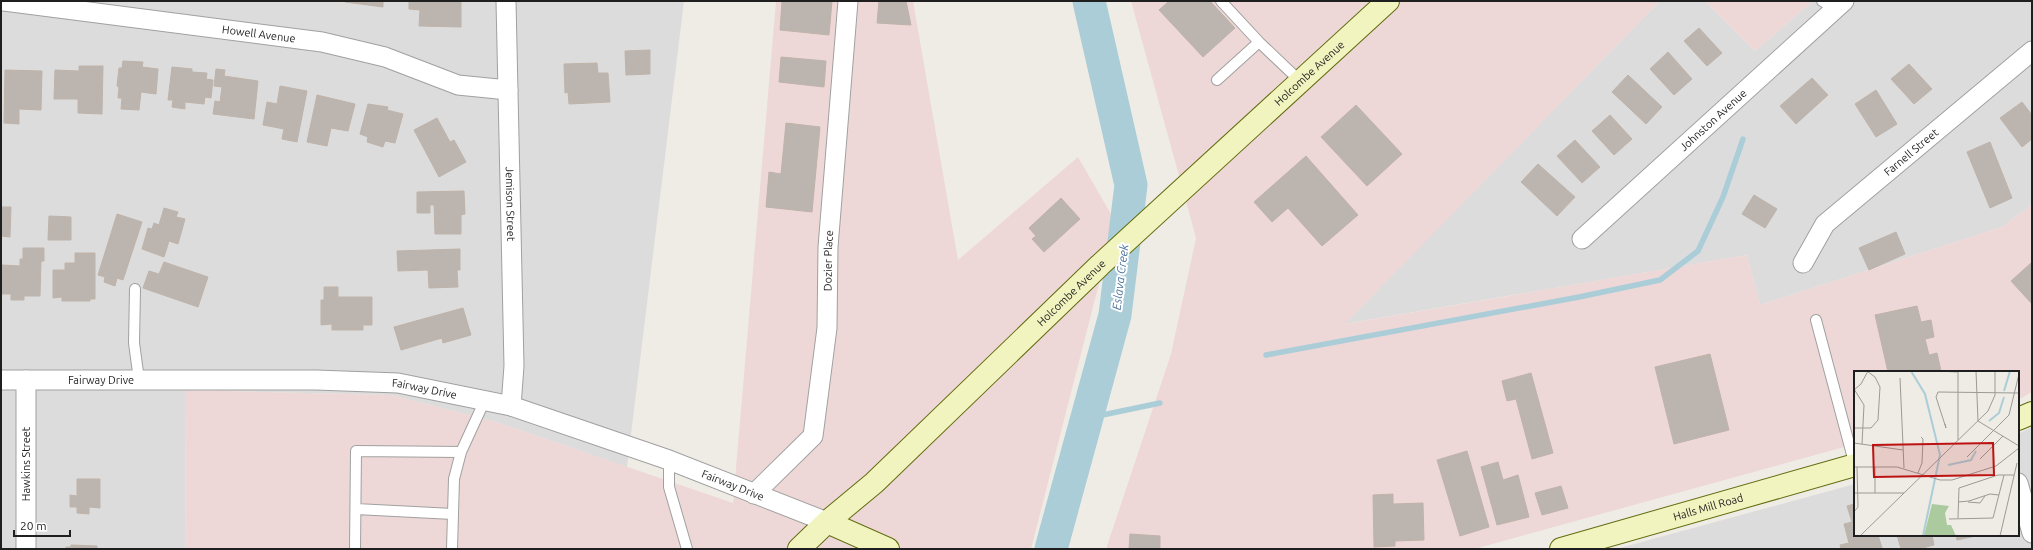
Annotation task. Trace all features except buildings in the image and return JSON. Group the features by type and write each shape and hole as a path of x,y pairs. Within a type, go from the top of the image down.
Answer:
{"street":[{"name":"Howell Avenue","path":"4,1 322,42 385,57 458,85 508,90"},
{"name":"Jemison Street","path":"506,1 514,366 511,406"},
{"name":"Dozier Place","path":"754,494 813,436 827,328 828,247 848,1"},
{"name":"Holcombe Avenue","path":"827,522 874,482 1100,265 1388,1"},
{"name":"Johnston Avenue","path":"1582,240 1834,4"},
{"name":"Farnell Street","path":"1803,263 1825,224 2032,51"},
{"name":"Fairway Drive","path":"1,380 316,380 398,384 511,406 669,460 827,522"},
{"name":"Hawkins Street","path":"26,380 26,549"},
{"path":"2019,419 2032,414"},
{"name":"Halls Mill Road","path":"1561,549 1854,466"},
{"path":"2019,487 2032,533"},
{"path":"799,549 827,522 888,549"}],"lane":[{"path":"1222,1 1260,42 1300,81"},
{"path":"1217,80 1260,42"},
{"path":"135,288 134,343 139,380"},
{"path":"1816,320 1854,462"},
{"path":"452,549 454,479 461,452 485,400"},
{"path":"355,549 356,451 461,452"},
{"path":"669,460 669,487 687,549"},
{"path":"356,509 453,514"}],"shaded area":[{"path":"1,1 684,1 627,467 496,422 391,395 186,390 185,549 1,549"},
{"path":"776,1 913,1 958,260 1078,157 1115,221 1031,549 185,549 186,390 391,395 496,422 733,503"},
{"path":"1131,1 1660,1 1345,324 1747,255 1760,305 2002,227 2032,205 2032,392 2019,399 2019,371 1854,371 1854,444 1474,549 1106,549 1171,354 1196,238"},
{"path":"1660,1 1705,1 1755,51 1813,1 2032,1 2032,205 2002,227 1760,305 1747,255 1344,324"},
{"path":"1705,1 1813,1 1755,51"},
{"path":"2032,427 2032,549 1616,549 1854,484 1854,536 2019,536 2019,434"}],"waterway":[{"name":"Eslava Creek","path":"1051,549 1115,315 1131,185 1089,1"},
{"path":"1266,355 1579,297 1660,280 1698,251 1723,197 1743,139"},
{"path":"1088,418 1160,403"}]}
